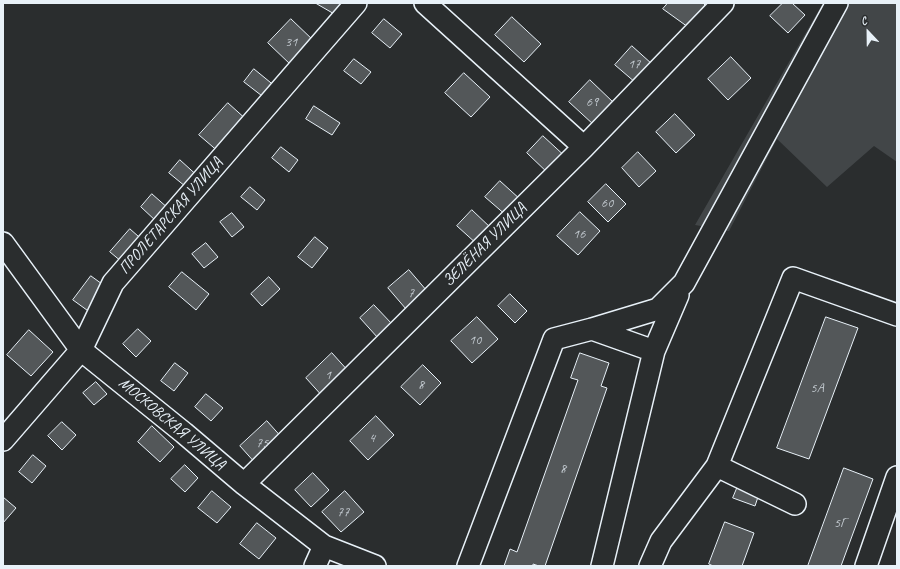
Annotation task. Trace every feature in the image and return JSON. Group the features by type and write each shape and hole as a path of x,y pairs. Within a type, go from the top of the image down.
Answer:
{"street":[{"name":"ПРОЛЕТАРСКАЯ УЛИЦА","path":"3,440 81,350 113,283 356,3"},
{"path":"425,3 584,147"},
{"name":"ЗЕЛЁНАЯ УЛИЦА","path":"244,484 584,147 723,3"},
{"path":"602,566 654,351 684,283 837,3"},
{"name":"МОСКОВСКАЯ УЛИЦА","path":"3,243 81,350 184,433 244,484 324,546 375,566"},
{"path":"650,566 661,541 717,466 793,278 897,315"},
{"path":"468,566 554,339 658,309 684,283"},
{"path":"592,329 654,351"},
{"path":"717,466 796,504"},
{"path":"866,566 897,477"},
{"path":"315,566 324,546"}],"shaded area":[{"path":"823,3 897,3 897,162 874,146 827,187 777,139 729,231 695,225"}],"building":[{"path":"344,3 336,15 317,4"},
{"path":"668,3 703,3 705,5 688,27 663,9"},
{"path":"783,3 792,3 805,15 788,33 770,16"},
{"path":"512,17 541,44 524,62 495,35"},
{"path":"291,19 314,41 291,65 268,43"},
{"path":"384,19 402,34 390,48 372,33"},
{"path":"632,46 652,64 636,83 615,65"},
{"path":"731,57 751,78 728,100 708,79"},
{"path":"354,59 371,72 361,84 344,71"},
{"path":"254,69 276,87 266,99 244,82"},
{"path":"464,73 490,97 471,117 445,93"},
{"path":"590,80 614,103 594,125 569,102"},
{"path":"228,103 248,121 220,153 199,135"},
{"path":"314,106 340,123 332,135 306,119"},
{"path":"675,114 695,135 676,153 656,132"},
{"path":"543,136 568,159 551,176 527,153"},
{"path":"281,147 298,160 289,172 272,158"},
{"path":"638,152 656,171 639,187 622,168"},
{"path":"180,160 201,179 191,191 169,173"},
{"path":"500,181 521,200 507,216 485,197"},
{"path":"606,184 626,204 608,222 588,202"},
{"path":"250,187 265,200 257,210 241,197"},
{"path":"152,194 169,209 157,222 141,207"},
{"path":"472,210 492,229 478,245 457,226"},
{"path":"580,212 600,231 578,255 557,236"},
{"path":"232,213 244,227 232,237 220,222"},
{"path":"130,229 147,244 128,267 110,252"},
{"path":"315,237 328,248 312,268 298,257"},
{"path":"206,243 218,257 204,268 192,254"},
{"path":"409,270 433,298 412,316 388,288"},
{"path":"182,272 209,294 196,310 169,287"},
{"path":"91,276 109,289 91,313 73,300"},
{"path":"269,277 280,289 262,306 251,294"},
{"path":"510,294 527,311 515,323 498,306"},
{"path":"374,305 392,324 378,338 360,318"},
{"path":"477,317 498,339 472,363 451,341"},
{"path":"826,317 858,328 809,459 777,448"},
{"path":"138,329 151,341 136,357 123,344"},
{"path":"29,330 53,352 31,376 7,355"},
{"path":"332,353 350,373 324,398 306,378"},
{"path":"580,353 609,363 601,386 607,388 545,566 533,564 533,566 504,566 510,549 517,552 578,380 571,378"},
{"path":"175,363 188,373 174,391 161,381"},
{"path":"423,365 441,383 420,405 401,387"},
{"path":"96,382 107,394 94,405 83,393"},
{"path":"206,394 223,408 211,421 195,407"},
{"path":"376,416 394,435 368,460 350,441"},
{"path":"267,421 284,440 257,465 240,446"},
{"path":"62,422 76,435 62,450 48,436"},
{"path":"152,426 174,447 160,462 138,442"},
{"path":"33,455 46,466 32,483 19,472"},
{"path":"185,465 198,478 185,492 171,479"},
{"path":"844,468 873,479 841,566 808,566"},
{"path":"313,473 329,490 311,507 295,490"},
{"path":"738,486 759,494 755,506 733,498"},
{"path":"212,491 231,507 217,523 198,508"},
{"path":"345,491 364,512 341,532 322,512"},
{"path":"3,497 16,508 3,523"},
{"path":"725,522 754,533 742,566 713,566 709,564"},
{"path":"257,523 276,538 259,559 240,544"}]}
